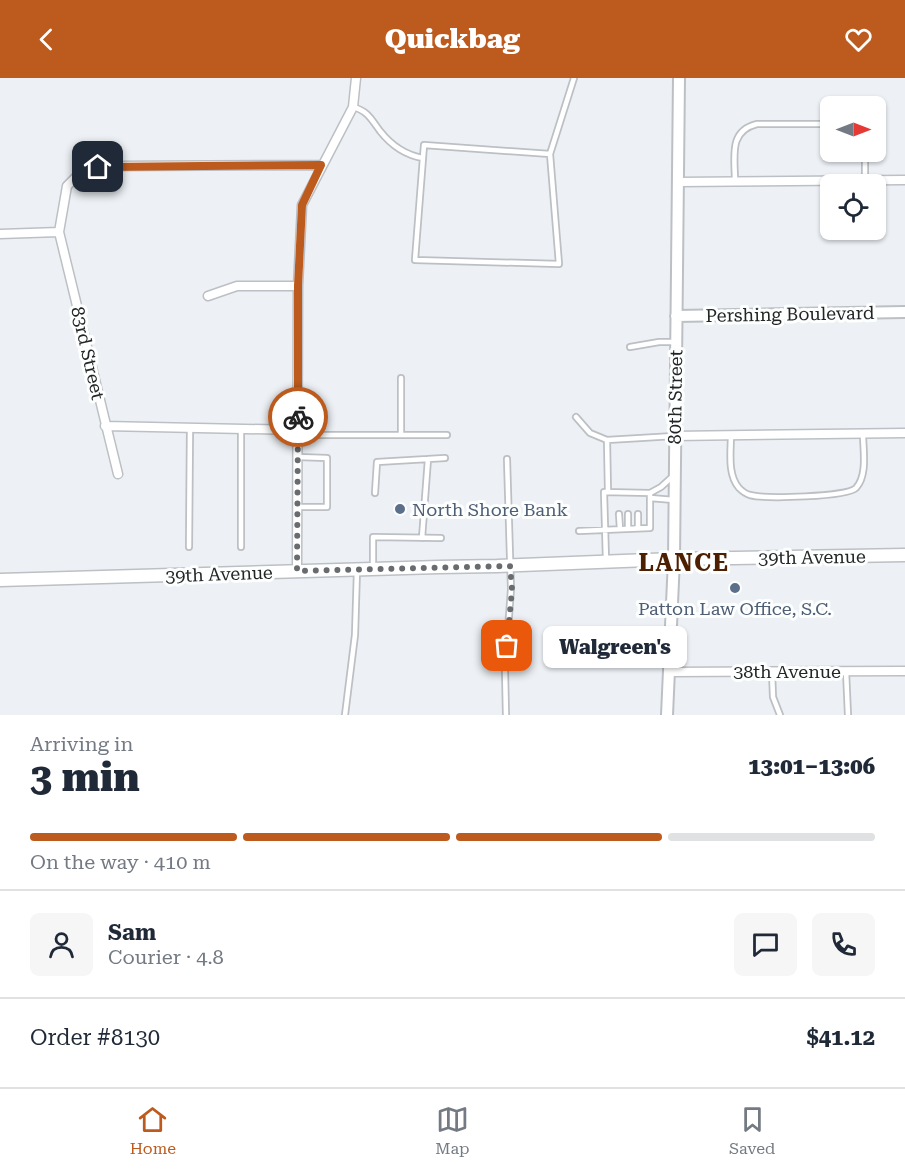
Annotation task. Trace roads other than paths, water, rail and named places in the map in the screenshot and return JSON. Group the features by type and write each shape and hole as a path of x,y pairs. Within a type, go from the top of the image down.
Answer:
{"main road":[{"name":"39th Avenue","path":"0,580 905,555"}],"street":[{"path":"297,571 298,286 302,205 353,107 356,78"},
{"name":"80th Street","path":"667,715 674,560 679,78"},
{"path":"0,234 59,232 67,186 84,169 113,166 321,165"},
{"path":"886,180 905,180"},
{"path":"678,182 820,181"},
{"name":"83rd Street","path":"59,232 118,474"},
{"path":"208,296 237,286 298,286"},
{"name":"Pershing Boulevard","path":"676,316 905,312"},
{"path":"105,426 241,429 298,433"},
{"path":"675,436 905,433"},
{"name":"38th Avenue","path":"669,672 905,671"}],"lane":[{"path":"550,154 424,145 416,260 559,264 550,154 574,78"},
{"path":"353,107 364,110 394,146 423,158"},
{"path":"735,182 737,139 741,130 758,124 820,124"},
{"path":"630,347 675,342"},
{"path":"401,378 401,435"},
{"path":"576,417 590,433 607,440 675,436"},
{"path":"189,547 190,428"},
{"path":"241,429 241,547"},
{"path":"298,433 447,435"},
{"path":"731,434 731,472 734,481 748,495 760,496 830,495 852,491 857,488 864,472 864,434"},
{"path":"607,440 608,492"},
{"path":"297,507 327,507 327,458 298,457"},
{"path":"422,538 428,459"},
{"path":"375,493 377,462 446,459"},
{"path":"506,715 506,670 512,589 507,459"},
{"path":"650,495 674,476"},
{"path":"606,562 604,492 638,492 674,500"},
{"path":"619,492 619,499"},
{"path":"628,492 628,499"},
{"path":"638,492 638,499"},
{"path":"579,531 650,528 650,495"},
{"path":"620,514 620,529"},
{"path":"628,514 628,529"},
{"path":"638,514 638,528"},
{"path":"374,569 373,537 441,538"},
{"path":"345,715 355,635 357,570"},
{"path":"846,671 848,715"},
{"path":"772,672 773,697 780,715"}],"place":[{"name":"North Shore Bank","path":"400,509"},
{"name":"Patton Law Office, S.C.","path":"735,588"},
{"name":"Walgreen's","path":"507,646"}],"district":[{"name":"LANCE","path":"684,563"}]}
